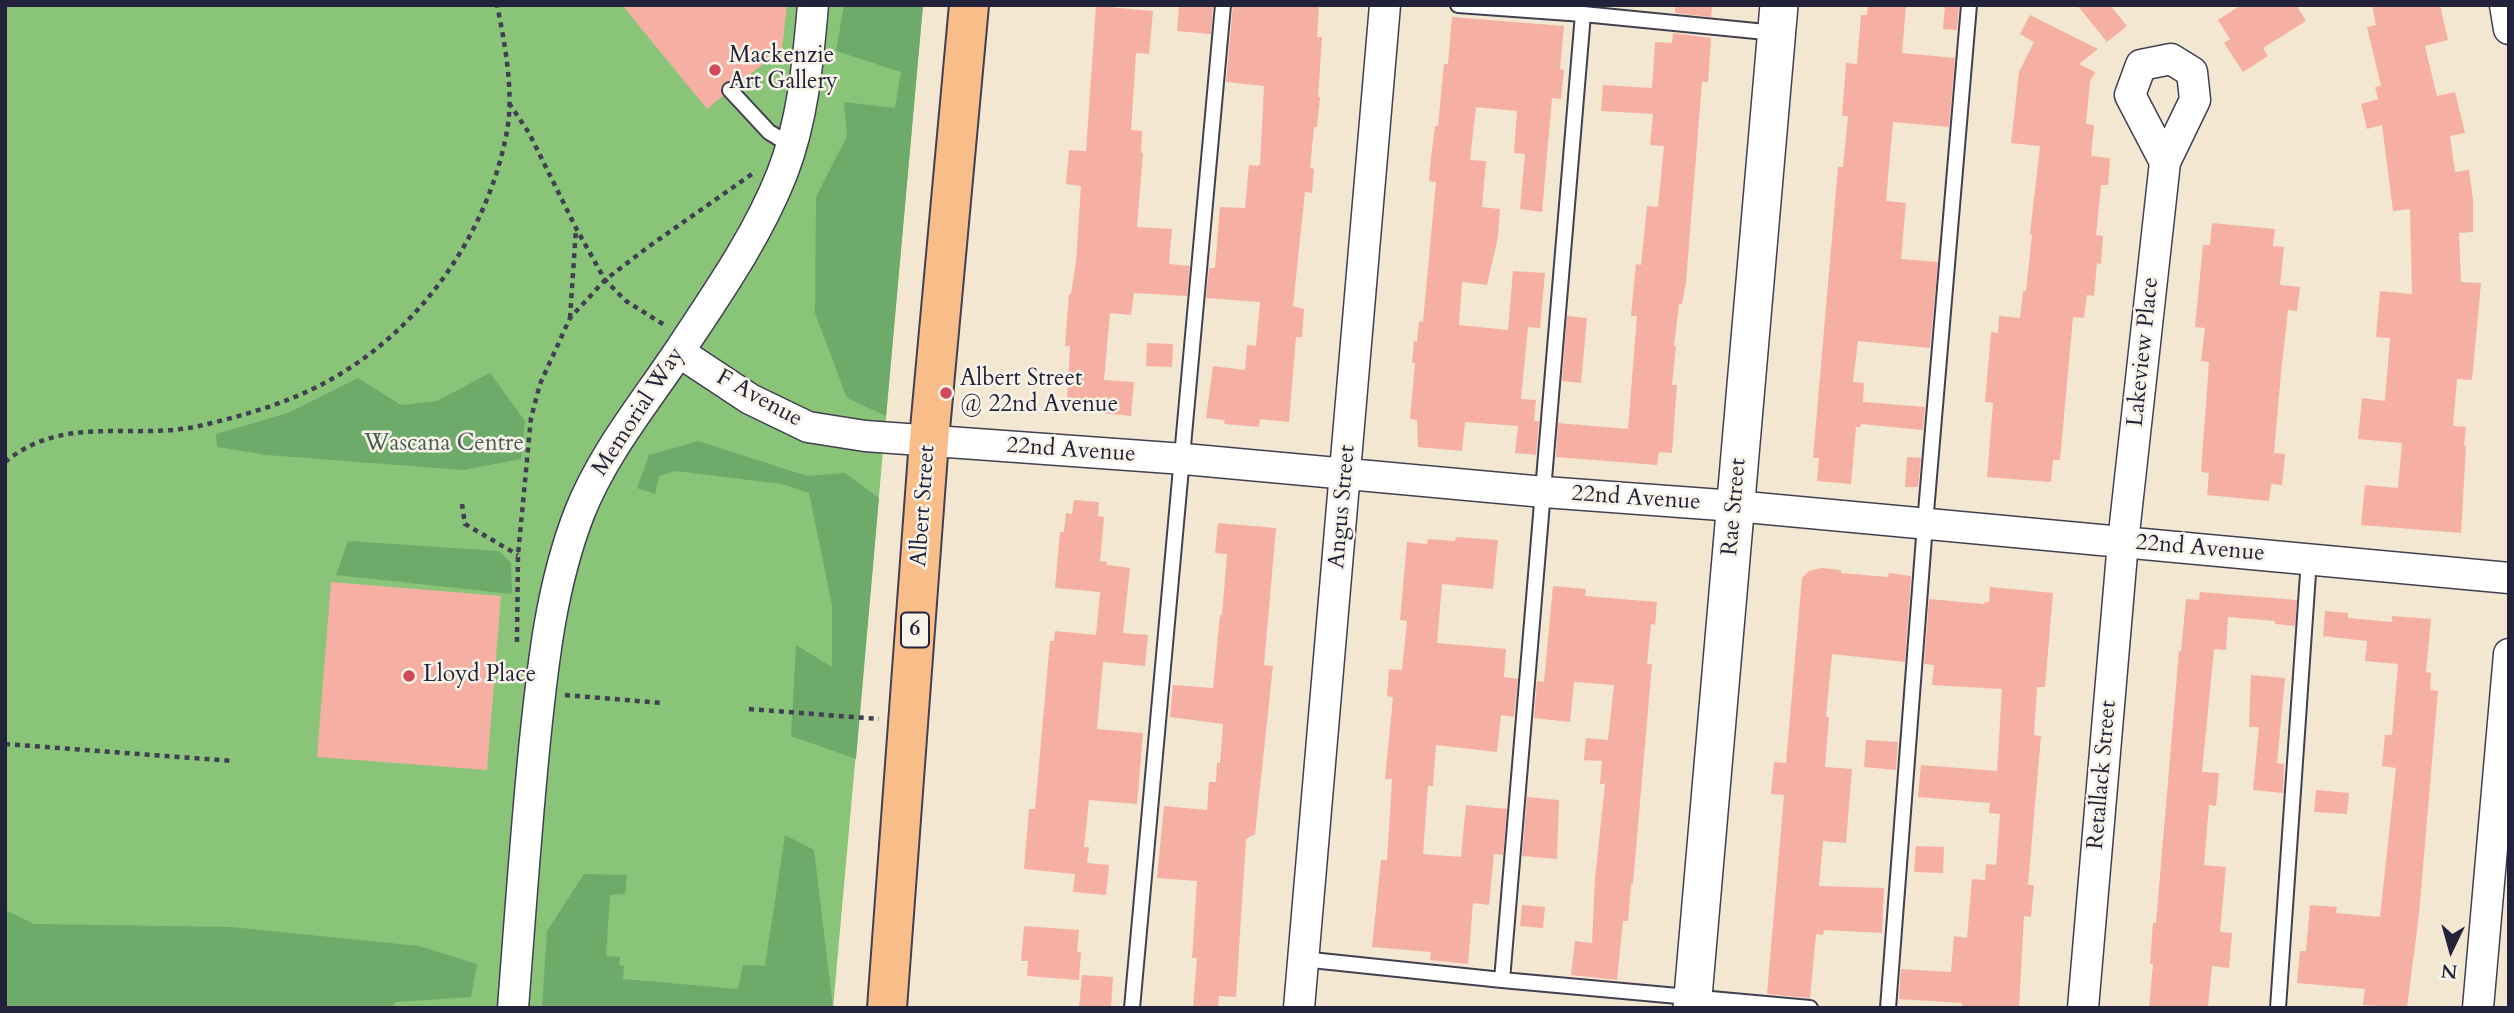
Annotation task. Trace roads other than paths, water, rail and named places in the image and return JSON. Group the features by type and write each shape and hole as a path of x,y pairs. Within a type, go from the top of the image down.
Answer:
{"main road":[{"name":"Albert Street","path":"887,1008 929,440 969,5"}],"street":[{"name":"Memorial Way","path":"513,1008 540,692 550,618 561,566 580,512 599,470 623,430 683,345 759,224 783,171 806,82 813,5"},
{"name":"Angus Street","path":"1298,1008 1385,5"},
{"path":"2505,5 2509,29"},
{"name":"Rae Street","path":"1693,1002 1778,19"},
{"name":"Lakeview Place","path":"2123,542 2165,162"},
{"name":"F Avenue","path":"683,345 750,399 808,427 865,436 929,440"},
{"name":"22nd Avenue","path":"929,440 1735,506 2509,578"},
{"name":"Retallack Street","path":"2083,1008 2123,542"},
{"path":"2478,1008 2509,654"}],"lane":[{"path":"1132,1008 1184,459 1223,5"},
{"path":"1458,5 1583,14 1778,19"},
{"path":"1888,1008 1969,5"},
{"path":"1502,980 1583,14"},
{"path":"730,90 769,132 790,145"},
{"path":"2278,1008 2309,559"},
{"path":"1302,959 1693,1002 1810,1008"}],"place":[{"name":"Mackenzie Art Gallery","path":"715,70"},
{"name":"Albert Street @ 22nd Avenue","path":"946,393"},
{"name":"Lloyd Place","path":"409,676"}],"park label":[{"name":"Wascana Centre","path":"444,445"}]}
